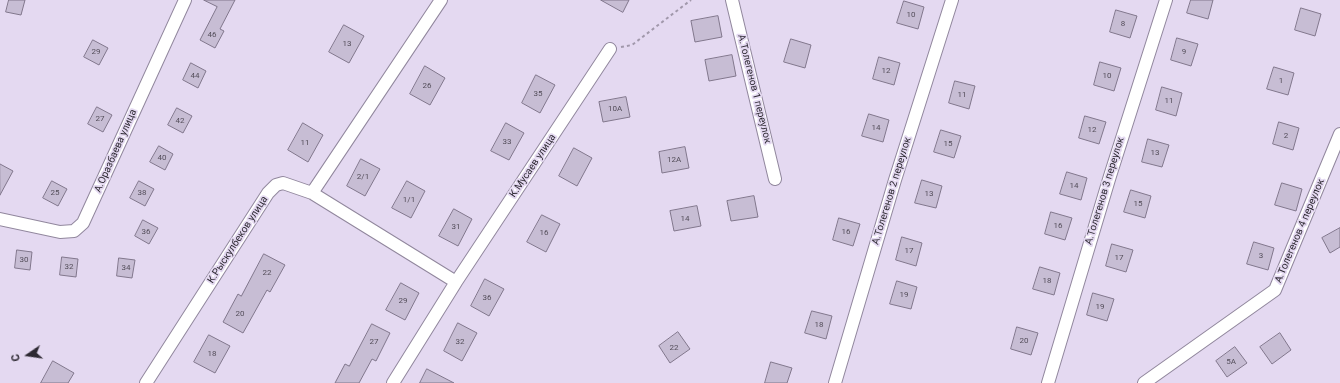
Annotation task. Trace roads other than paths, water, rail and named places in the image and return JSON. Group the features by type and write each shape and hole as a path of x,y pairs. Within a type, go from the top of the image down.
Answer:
{"street":[{"name":"А.Оразбаева улица","path":"0,219 60,232 74,231 83,223 185,0"},
{"path":"441,0 312,193 456,282"},
{"name":"А.Толегенов 1 переулок","path":"732,0 775,179"},
{"name":"А.Толегенов 2 переулок","path":"834,383 895,180 952,0"},
{"name":"А.Толегенов 3 переулок","path":"1048,383 1110,176 1166,0"},
{"name":"К.Мусаев улица","path":"393,383 456,282 610,49"},
{"name":"А.Толегенов 4 переулок","path":"1144,383 1275,290 1340,134"},
{"name":"К.Рыскулбеков улица","path":"146,383 268,193 276,185 283,182 312,193"}]}
